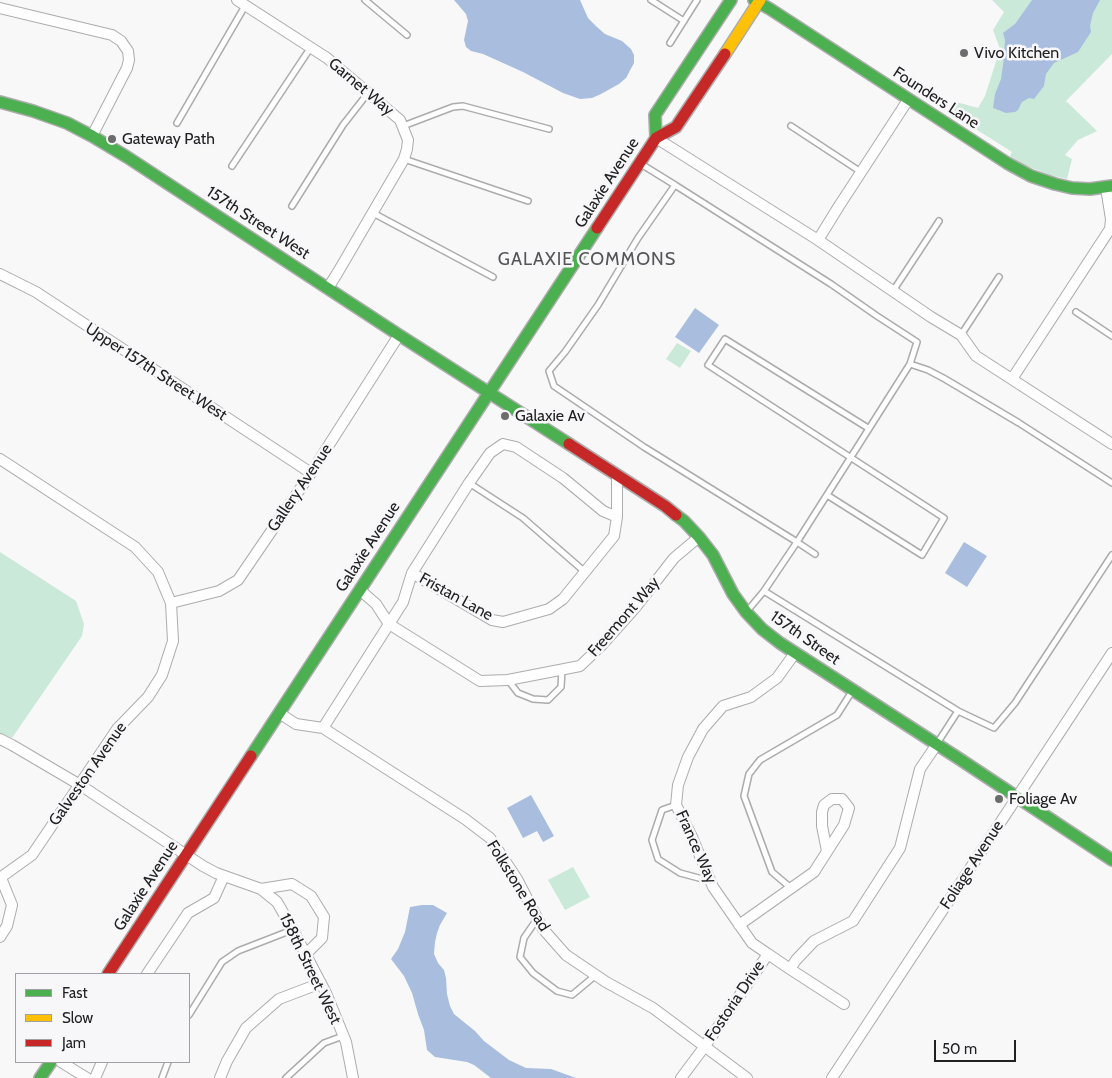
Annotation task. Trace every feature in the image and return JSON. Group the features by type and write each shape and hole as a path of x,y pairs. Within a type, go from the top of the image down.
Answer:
{"street":[{"name":"Galaxie Avenue","path":"656,138 655,115 731,0"},
{"name":"Galaxie Avenue","path":"109,973 656,138 676,127 757,1"},
{"name":"Founders Lane","path":"757,1 1006,163 1031,176 1072,188 1109,187"},
{"name":"Garnet Way","path":"241,3 327,58 400,120 408,140 404,159 328,288"},
{"path":"0,8 112,35 121,41 128,51 129,60 127,68 92,136"},
{"path":"818,240 908,100"},
{"name":"157th Street West","path":"0,102 67,123 127,156 489,392"},
{"path":"656,138 818,240 931,317 961,335 976,356 1111,440"},
{"path":"1012,379 1110,229 1109,187"},
{"name":"Upper 157th Street West","path":"0,274 36,292 311,473"},
{"name":"Gallery Avenue","path":"171,603 219,591 238,580 311,473 399,335"},
{"name":"157th Street","path":"489,392 672,511 684,521 700,536 713,555 732,594 762,630 1112,860"},
{"path":"323,728 403,602 412,572 490,453 503,444 516,446 563,478 603,511 617,517"},
{"path":"0,459 135,547 158,572 171,603"},
{"name":"Fristan Lane","path":"412,572 492,620 503,622 549,609 563,599 614,536 617,517 617,475"},
{"name":"Freemont Way","path":"360,590 376,604 388,624 480,681 508,680 580,666 635,608 674,558 700,536"},
{"name":"Galveston Avenue","path":"1,878 32,856 117,729 148,697 162,676 173,640 171,603"},
{"name":"France Way","path":"768,954 752,943 713,887 692,836 676,805 678,785 688,757 703,729 724,706 751,697 777,678 795,653"},
{"name":"Foliage Avenue","path":"832,1078 1112,653"},
{"name":"Folkstone Road","path":"279,713 296,724 323,728 490,838 517,878 543,930 566,955 606,982 653,1008 747,1078"},
{"name":"158th Street West","path":"0,739 12,744 80,785 203,866 224,876 261,889 277,902 321,983 346,1042 354,1078"},
{"name":"Fostoria Drive","path":"681,1078 768,954 790,969 814,941 854,921 900,848 920,769 937,744"},
{"path":"739,925 814,872 844,825 849,808 842,799 832,799 824,805 822,826 827,851"},
{"path":"149,973 188,913 214,898 224,876"},
{"path":"0,937 7,926 12,906 1,878"},
{"path":"261,889 292,884 311,896 324,918 322,938 306,954"},
{"path":"790,969 844,1004"},
{"path":"220,1078 227,1061 246,1028 279,999 321,983"},
{"path":"40,1078 50,1063"},
{"path":"63,1063 87,1078"},
{"path":"95,1078 102,1063"}],"lane":[{"path":"365,0 407,35"},
{"path":"651,0 684,21"},
{"path":"670,43 697,0"},
{"path":"177,123 241,3"},
{"path":"232,166 311,48"},
{"path":"292,206 343,125 368,93"},
{"path":"403,126 453,107 464,106 549,129"},
{"path":"791,126 861,172"},
{"path":"404,159 528,201"},
{"path":"640,163 831,284 916,342 910,364 797,542 764,591 746,612"},
{"path":"675,184 638,238 598,305 565,352 549,371 554,386 652,452 815,554"},
{"path":"372,213 493,277"},
{"path":"893,291 939,221"},
{"path":"961,335 999,277"},
{"path":"1076,312 1112,336"},
{"path":"827,495 922,555 944,518 708,365 725,339 868,428"},
{"path":"910,364 928,370 945,379 1019,423 1112,484"},
{"path":"470,483 523,518 585,572"},
{"path":"764,591 958,711 994,728 1015,703 1112,555"},
{"path":"508,680 518,693 533,699 548,700 561,687 562,669"},
{"path":"791,888 772,872 744,796 749,774 760,760 837,715 853,690"},
{"path":"937,744 958,711"},
{"path":"676,805 662,810 652,840 658,859 680,873 710,881"},
{"path":"537,918 524,938 520,957 533,973 557,990 572,994 596,975"},
{"path":"190,1013 222,962 238,951 293,930"},
{"path":"286,1078 324,1043 343,1036"},
{"path":"162,1078 168,1063"}],"green space":[{"path":"992,0 1112,0 1112,54 1066,101 1097,131 1078,140 1065,155 1072,159 1067,179 1024,165 1010,156 1012,152 949,112 956,102 978,108 985,96 1000,49 993,30 1004,12"},
{"path":"677,343 691,351 680,368 666,359"},
{"path":"0,552 76,601 84,624 82,636 12,738 0,733"},
{"path":"573,867 590,897 565,910 548,880"}],"water":[{"path":"454,0 580,0 588,18 597,27 605,34 622,41 631,49 634,55 634,63 626,78 619,84 592,98 580,99 563,93 483,54 471,51 466,47 464,40 468,21 466,14"},
{"path":"1032,0 1100,0 1093,13 1090,26 1091,32 1078,52 1054,63 1046,74 1044,86 1034,99 1029,98 1022,102 1015,112 1006,113 993,108 995,94 1001,79 1004,57 1005,40 1003,33 1015,24"},
{"path":"695,308 719,325 699,353 675,337"},
{"path":"964,542 987,556 967,587 945,573"},
{"path":"531,795 554,836 543,842 537,831 523,838 507,808"},
{"path":"433,905 447,913 437,933 434,954 444,970 447,994 454,1014 509,1060 526,1068 551,1069 576,1078 491,1078 474,1065 467,1062 435,1057 427,1050 424,1030 412,993 404,976 391,959 398,949 405,932 410,907"}],"traffic: fast":[{"path":"656,138 655,115 731,0"},
{"path":"754,0 1007,163 1031,176 1072,188 1090,189 1112,186"},
{"path":"0,102 67,123 127,157 569,444"},
{"path":"251,756 597,228"},
{"path":"676,515 699,537 713,555 733,594 762,629 780,643 1112,860"},
{"path":"40,1078 50,1063"}],"traffic: slow":[{"path":"725,54 760,0"}],"traffic: jam":[{"path":"597,228 656,138 676,127 725,54"},
{"path":"569,444 676,515"},
{"path":"109,973 251,756"}],"place":[{"name":"Vivo Kitchen","path":"964,53"},
{"name":"Gateway Path","path":"112,139"},
{"name":"Galaxie Av","path":"505,416"},
{"name":"Foliage Av","path":"999,799"}],"district":[{"name":"GALAXIE COMMONS","path":"587,260"}]}
